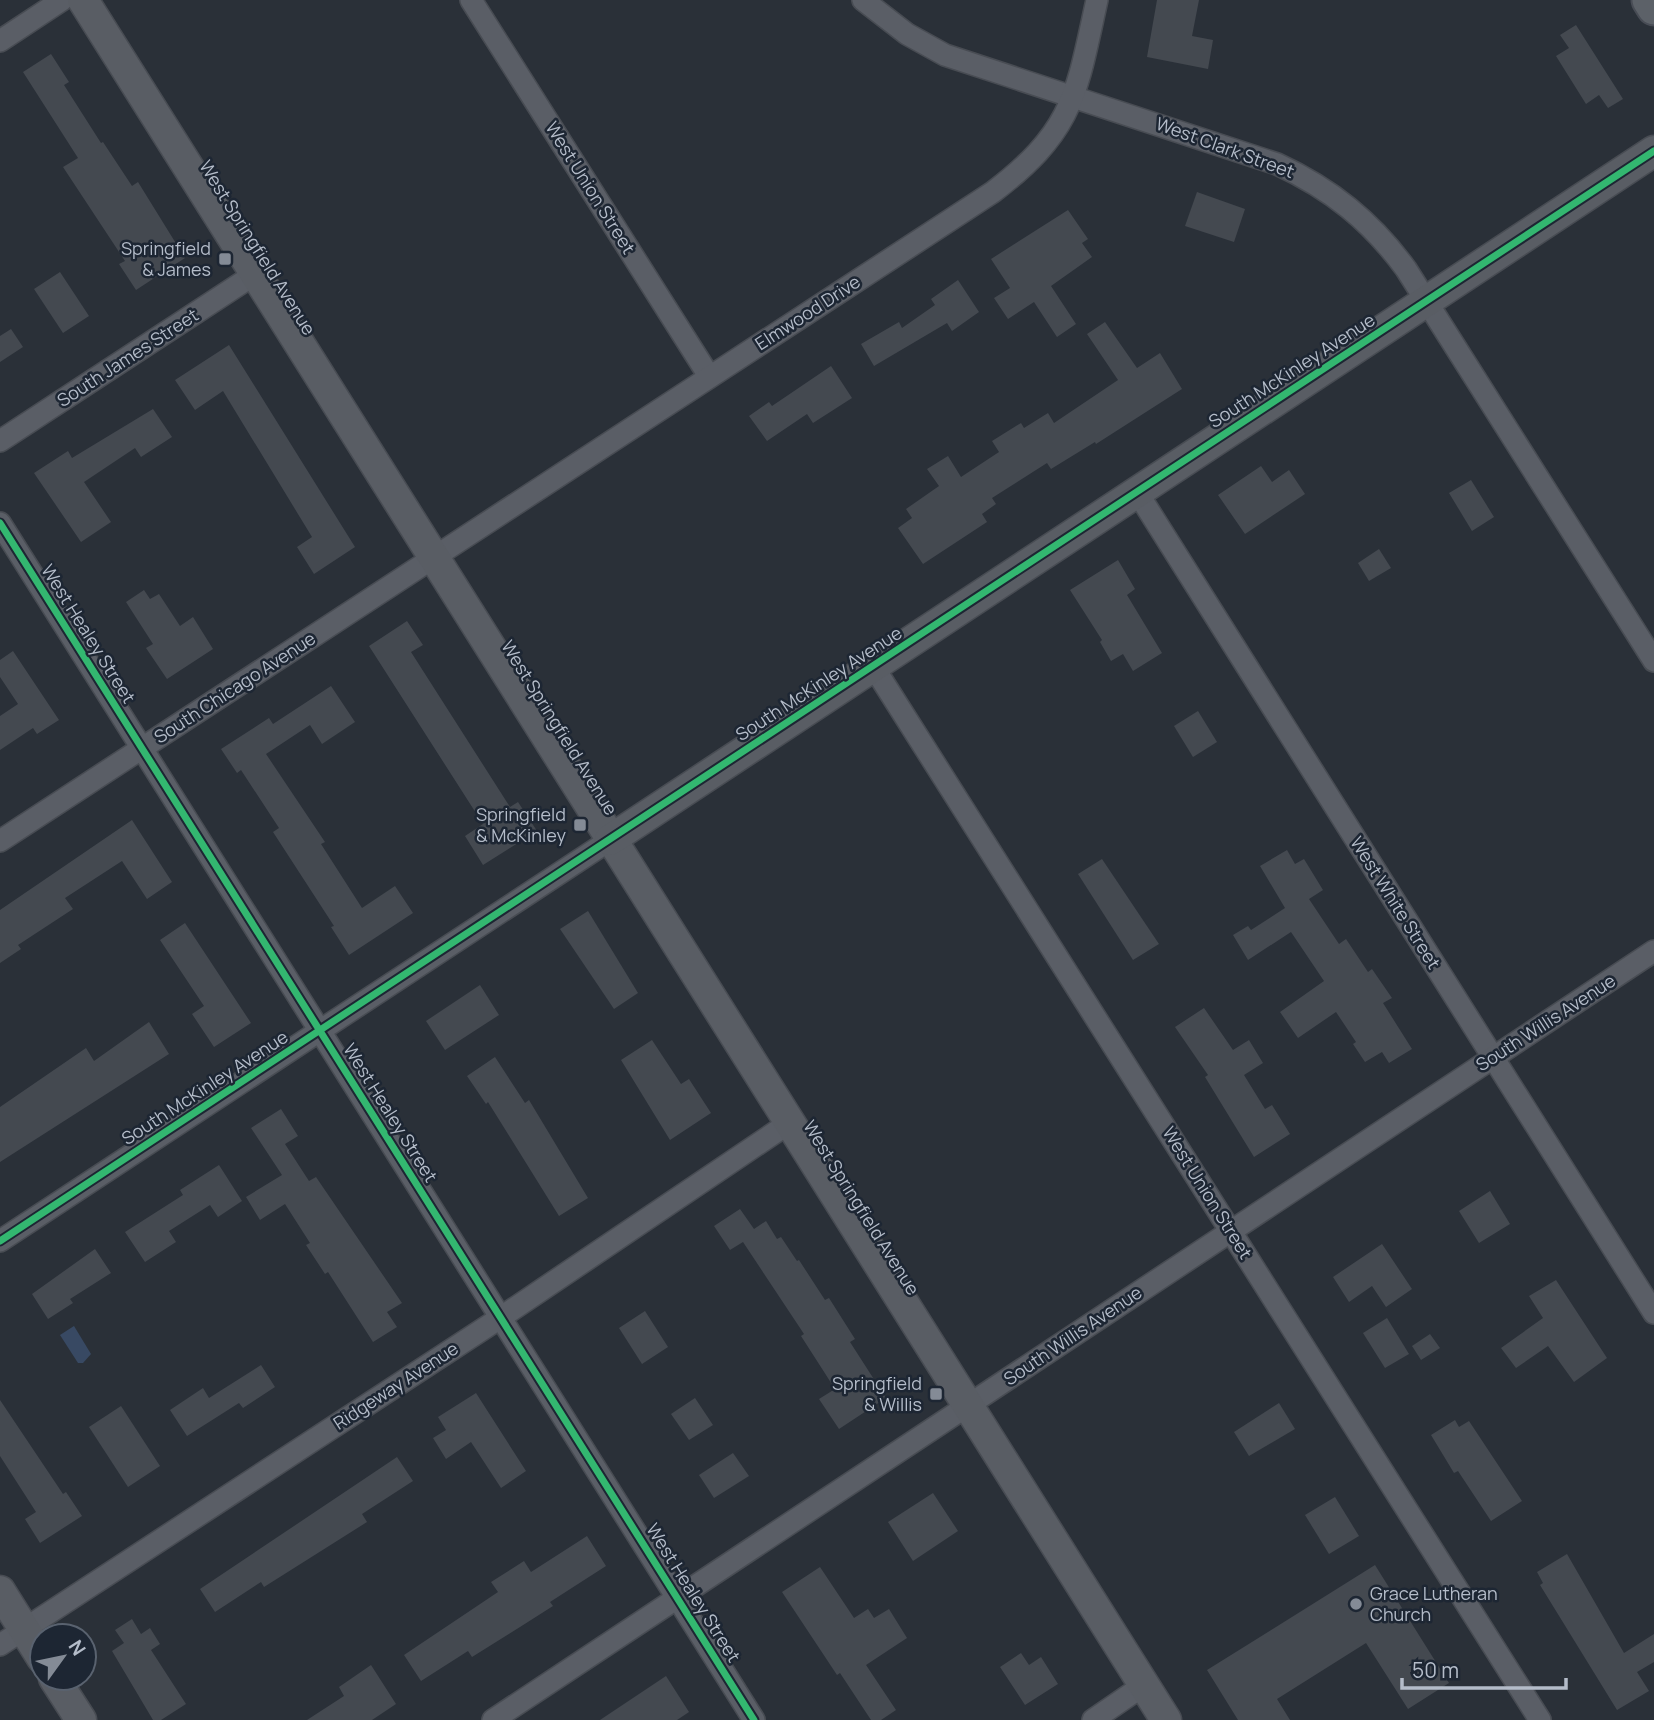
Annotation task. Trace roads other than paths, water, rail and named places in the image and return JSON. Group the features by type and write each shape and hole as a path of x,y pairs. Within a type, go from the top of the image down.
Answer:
{"main road":[{"name":"West Springfield Avenue","path":"83,0 1166,1720"},
{"path":"1649,0 1654,8"},
{"name":"South McKinley Avenue","path":"610,840 1654,151"},
{"path":"0,1591 12,1637 28,1648"},
{"path":"63,1692 81,1720"}],"street":[{"path":"0,41 62,0"},
{"name":"West Union Street","path":"471,0 709,376"},
{"name":"West Clark Street","path":"863,0 907,34 945,55 1277,164 1312,180 1339,198 1370,225 1402,263 1654,662"},
{"name":"Elmwood Drive","path":"434,559 993,192 1046,146 1061,125 1074,97 1097,0"},
{"name":"South James Street","path":"0,441 255,274"},
{"name":"West White Street","path":"1137,492 1654,1313"},
{"name":"West Healey Street","path":"0,523 754,1720"},
{"name":"South Chicago Avenue","path":"0,841 434,559"},
{"name":"West Union Street","path":"873,666 1539,1720"},
{"name":"South McKinley Avenue","path":"0,1241 610,840"},
{"name":"South Willis Avenue","path":"493,1720 1654,951"},
{"name":"Ridgeway Avenue","path":"12,1637 500,1318 789,1123"},
{"path":"1093,1720 1144,1685"}],"water":[{"path":"74,1326 91,1354 83,1363 78,1363 60,1335"}],"place":[{"name":"Springfield & James","path":"225,259"},
{"name":"Springfield & McKinley","path":"580,825"},
{"name":"Springfield & Willis","path":"936,1394"},
{"name":"Grace Lutheran Church","path":"1356,1604"}]}
